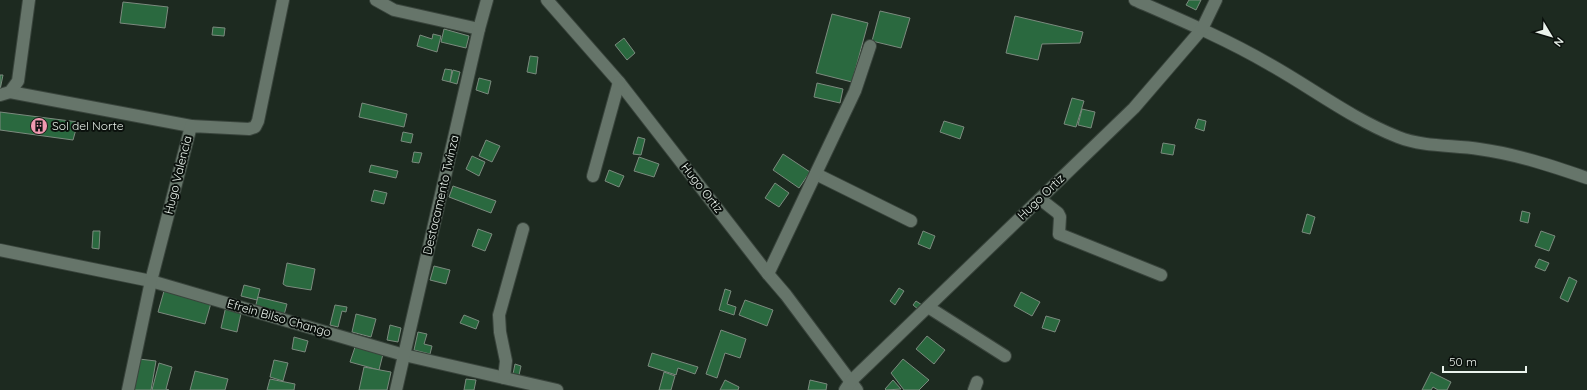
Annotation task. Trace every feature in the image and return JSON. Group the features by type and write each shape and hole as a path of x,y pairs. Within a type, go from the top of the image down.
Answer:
{"street":[{"path":"5,93 15,87 18,81 29,0"},
{"name":"Hugo Valencia","path":"128,390 151,281 191,126 249,129 255,127 258,122 283,0"},
{"path":"376,0 394,10 479,29"},
{"name":"Destacamento Twinza","path":"396,390 479,29 487,0"},
{"name":"Hugo Ortiz","path":"547,0 619,82 768,274 786,295 851,387 928,307 1134,108 1202,29 1216,0"},
{"path":"1135,0 1202,29 1269,64 1378,129 1395,136 1421,142 1480,149 1536,161 1587,178"},
{"path":"768,274 855,91 870,46"},
{"path":"593,176 619,82"},
{"path":"5,93 191,126"},
{"path":"816,174 911,220"},
{"path":"1040,199 1060,217 1059,234 1161,275"},
{"path":"504,378 506,361 499,315 523,229"},
{"name":"Efrein Bilso Chango","path":"0,250 151,281 404,355 557,390"},
{"path":"928,307 1005,356"}],"building":[{"path":"1189,0 1201,0 1196,10 1186,5"},
{"path":"123,2 168,7 165,28 120,23"},
{"path":"880,11 910,18 901,48 872,41"},
{"path":"832,14 868,23 852,82 816,73"},
{"path":"1015,16 1083,32 1080,43 1042,44 1038,60 1006,53"},
{"path":"213,27 225,28 224,36 212,35"},
{"path":"444,29 469,36 466,48 441,42"},
{"path":"433,34 441,36 437,52 417,46 420,35 432,39"},
{"path":"624,38 635,53 627,60 615,45"},
{"path":"530,56 538,57 536,74 527,72"},
{"path":"445,69 452,70 450,82 442,80"},
{"path":"453,70 460,72 457,84 450,82"},
{"path":"0,75 3,75 0,90"},
{"path":"479,78 491,81 488,94 476,90"},
{"path":"817,83 843,89 840,103 814,97"},
{"path":"1072,98 1084,101 1076,127 1064,124"},
{"path":"362,103 407,114 404,127 359,117"},
{"path":"1082,109 1095,112 1091,128 1078,125"},
{"name":"Sol del Norte","path":"0,112 78,122 73,140 0,130"},
{"path":"1198,119 1206,121 1204,131 1195,128"},
{"path":"944,121 964,127 960,139 940,132"},
{"path":"403,132 413,134 411,143 401,141"},
{"path":"638,137 645,139 641,155 633,154"},
{"path":"486,140 500,146 492,162 479,156"},
{"path":"1163,143 1175,145 1173,155 1161,153"},
{"path":"414,152 422,153 419,163 412,162"},
{"path":"783,154 810,172 799,188 773,170"},
{"path":"472,156 485,162 479,176 466,169"},
{"path":"639,157 659,164 654,177 634,171"},
{"path":"371,165 398,171 396,178 369,172"},
{"path":"609,170 624,176 619,187 605,181"},
{"path":"775,183 789,193 779,207 765,198"},
{"path":"453,186 496,201 491,213 449,197"},
{"path":"374,190 387,193 384,204 371,201"},
{"path":"1522,211 1530,213 1528,223 1520,221"},
{"path":"1307,214 1315,217 1310,234 1302,232"},
{"path":"478,229 492,234 485,251 472,246"},
{"path":"93,231 100,231 99,249 92,248"},
{"path":"923,231 935,236 930,249 918,244"},
{"path":"1541,231 1555,236 1549,251 1535,246"},
{"path":"1539,259 1549,263 1545,271 1535,267"},
{"path":"287,263 315,269 311,290 286,286 283,284"},
{"path":"434,266 450,270 446,284 430,280"},
{"path":"1569,277 1577,281 1568,302 1560,298"},
{"path":"244,285 260,289 257,300 241,296"},
{"path":"899,288 904,291 895,305 890,301"},
{"path":"725,289 731,291 727,304 736,307 734,315 719,310"},
{"path":"164,291 211,303 205,324 158,312"},
{"path":"1021,292 1040,302 1032,316 1014,306"},
{"path":"258,297 287,304 284,315 255,308"},
{"path":"745,300 773,310 767,326 739,315"},
{"path":"916,301 922,305 919,310 913,305"},
{"path":"335,305 347,307 346,312 342,311 338,327 330,325"},
{"path":"226,306 242,309 237,332 221,328"},
{"path":"356,314 376,319 371,337 352,332"},
{"path":"464,315 479,321 476,329 460,323"},
{"path":"1046,316 1060,320 1055,332 1042,328"},
{"path":"390,325 401,328 398,342 387,340"},
{"path":"721,330 746,339 740,358 725,353 717,378 706,374"},
{"path":"418,332 427,334 424,344 432,346 430,354 414,350"},
{"path":"927,336 945,350 934,364 916,349"},
{"path":"294,337 308,341 305,352 292,349"},
{"path":"356,344 383,354 379,370 350,362"},
{"path":"652,353 698,367 695,374 678,368 676,375 648,366"},
{"path":"139,359 156,361 151,390 134,390"},
{"path":"903,359 929,380 919,390 904,390 891,373"},
{"path":"274,360 288,363 283,381 270,377"},
{"path":"159,363 172,367 166,389 169,390 152,390"},
{"path":"515,364 521,366 519,375 513,374"},
{"path":"364,367 391,372 387,390 359,390"},
{"path":"195,371 228,379 225,390 190,390"},
{"path":"664,372 675,376 671,390 659,390"},
{"path":"1431,372 1451,382 1447,390 1438,390 1433,387 1431,390 1422,390"},
{"path":"270,379 295,384 294,390 267,390"},
{"path":"466,379 476,380 474,390 464,390"},
{"path":"725,380 739,387 738,390 720,390"},
{"path":"810,380 827,384 826,390 808,390"},
{"path":"893,380 901,389 886,390 885,389"}],"place":[{"name":"Sol del Norte","path":"39,126"}]}
